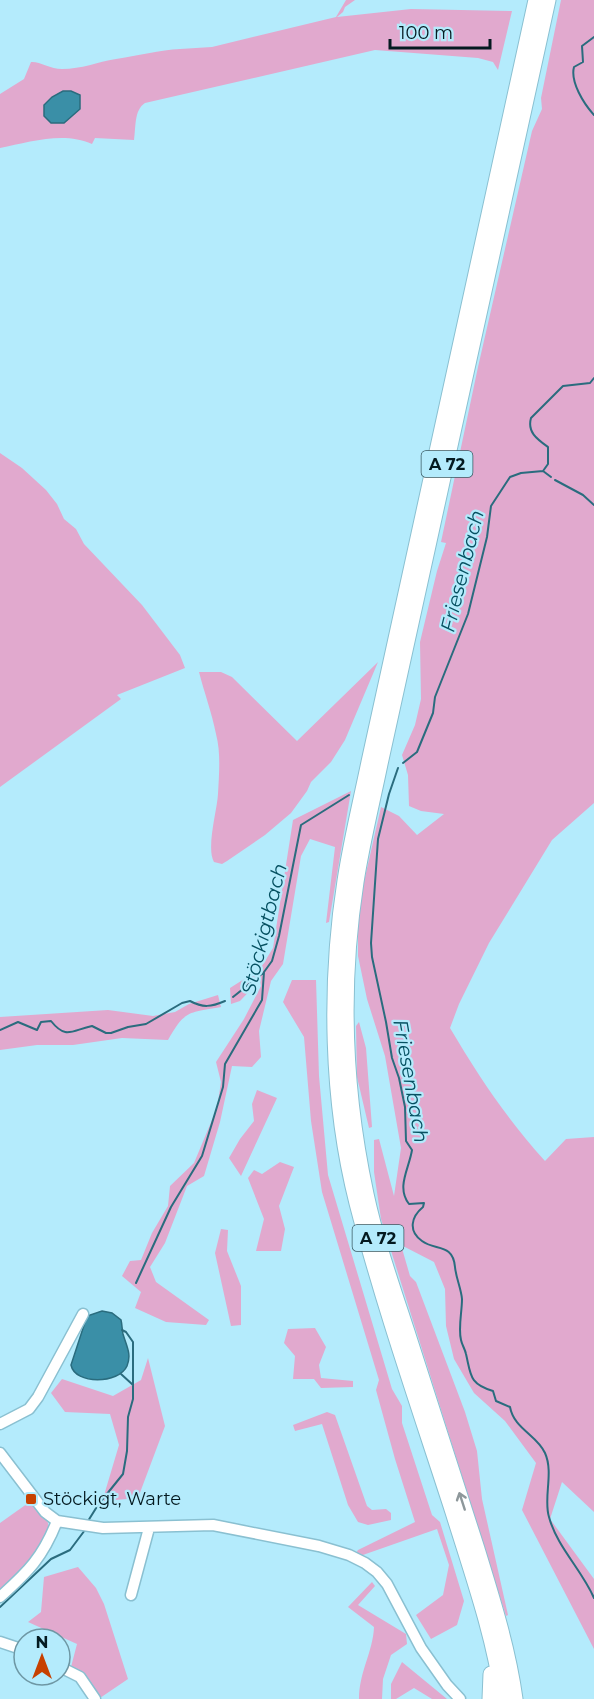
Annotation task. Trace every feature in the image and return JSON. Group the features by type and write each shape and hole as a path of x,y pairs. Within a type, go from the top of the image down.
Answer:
{"highway":[{"name":"A 72","path":"503,1699 475,1582 385,1301 357,1201 344,1135 338,1078 336,1021 339,927 345,879 380,740 536,0"},
{"name":"A 72","path":"380,740 548,0"},
{"name":"A 72","path":"375,763 356,880 348,962 349,1079 355,1134 369,1207 397,1303 487,1582 515,1699"},
{"path":"490,1699 491,1644"}],"street":[{"path":"0,1424 29,1409 84,1314"},
{"path":"1,1458 45,1512 57,1521 103,1528 213,1525 319,1546 349,1555 365,1563 387,1584 421,1648 447,1685 460,1699"},
{"path":"0,1597 28,1572 49,1541 57,1521"},
{"path":"131,1595 149,1528"},
{"path":"72,1673 80,1677 95,1699"}],"shaded area":[{"path":"346,0 355,0 337,17 411,9 512,11 498,70 493,62 478,58 375,50 145,103 137,114 134,140 95,138 92,144 70,138 58,138 0,148 0,94 24,79 31,62 58,69 69,69 165,51 212,47 336,17"},
{"path":"561,0 594,0 594,803 552,840 489,943 459,1004 450,1028 494,1097 545,1161 566,1139 594,1137 594,1512 562,1482 550,1519 594,1579 594,1649 522,1510 536,1463 505,1421 474,1393 454,1359 446,1326 445,1289 434,1262 401,1245 410,1276 416,1282 465,1412 477,1451 482,1499 508,1615 506,1616 381,1219 374,1172 374,1140 379,1139 394,1196 401,1148 385,1056 367,999 358,956 358,908 381,807 399,816 417,835 444,814 421,811 409,806 408,775 402,755 415,725 421,699 420,642 446,543 441,542 532,131 542,109 541,98"},
{"path":"0,453 22,468 46,490 57,504 64,519 76,529 84,544 142,605 180,655 185,668 117,695 121,699 0,787"},
{"path":"378,662 345,740 331,762 311,782 291,813 265,835 227,861 222,864 214,862 211,848 218,794 219,749 199,672 221,672 232,677 297,741"},
{"path":"351,791 329,922 326,923 335,847 310,839 301,856 283,964 271,981 259,1031 261,1057 252,1067 232,1066 220,1122 204,1176 187,1186 165,1243 150,1267 156,1282 209,1320 206,1325 166,1322 135,1308 141,1292 122,1276 130,1261 141,1260 152,1233 168,1206 170,1186 194,1163 217,1108 221,1082 216,1062 244,1019 261,986 260,980 240,1001 231,1004 230,988 260,969 273,948 293,820"},
{"path":"292,980 316,980 319,1076 328,1175 392,1389 402,1406 402,1423 432,1515 440,1522 464,1601 457,1625 431,1639 416,1615 443,1595 449,1565 437,1529 360,1556 356,1553 415,1522 376,1390 379,1380 322,1192 311,1121 304,1037 283,1002"},
{"path":"218,995 221,1007 188,1014 168,1040 122,1038 73,1045 37,1045 0,1050 0,1017 108,1010 153,1016 175,1012 189,1004"},
{"path":"359,1022 366,1048 372,1127 369,1128 357,1077 356,1026"},
{"path":"257,1090 277,1098 241,1176 229,1158 254,1121 252,1104"},
{"path":"280,1162 294,1167 279,1206 285,1229 281,1251 256,1251 264,1219 248,1178 254,1170 262,1174"},
{"path":"221,1229 228,1230 227,1251 241,1286 241,1325 231,1326 215,1253"},
{"path":"315,1328 326,1347 319,1365 321,1378 353,1381 353,1387 321,1388 314,1379 293,1379 295,1356 284,1343 288,1329"},
{"path":"148,1358 165,1426 138,1498 104,1501 119,1445 110,1414 65,1412 51,1393 62,1379 113,1396 141,1380"},
{"path":"327,1412 335,1415 367,1506 372,1510 386,1509 391,1513 391,1520 368,1525 358,1522 348,1505 322,1424 295,1431 293,1425"},
{"path":"31,1501 47,1520 48,1532 31,1560 0,1590 0,1523"},
{"path":"78,1567 96,1588 104,1604 128,1679 100,1698 85,1676 72,1668 77,1644 72,1642 72,1627 39,1627 28,1622 41,1612 44,1577"},
{"path":"372,1582 375,1586 358,1605 406,1634 407,1644 391,1655 383,1679 382,1699 359,1699 361,1680 374,1627 348,1607"},
{"path":"402,1662 447,1699 432,1699 414,1688 396,1699 391,1699 391,1684"}],"water":[{"path":"63,91 71,91 80,95 80,109 64,123 51,123 44,116 44,105"},
{"path":"102,1311 112,1313 121,1320 129,1354 128,1362 122,1372 115,1376 98,1380 88,1379 74,1372 71,1365 87,1316"}],"waterway":[{"name":"Friesenbach","path":"594,37 582,46 583,62 574,67 573,73 579,92 594,115"},
{"name":"Friesenbach","path":"403,763 417,752 433,713 435,697 468,614 487,537 491,506 510,477 521,473 543,471 548,464 548,447 532,431 531,418 563,386 590,383 594,378"},
{"path":"543,471 551,477"},
{"path":"555,480 583,495 594,505"},
{"name":"Friesenbach","path":"398,768 378,839 371,943 392,1058 405,1107 406,1141 412,1150 403,1184 405,1198 409,1204 424,1203 413,1224 418,1237 427,1244 447,1251 454,1259 462,1299 461,1342 466,1352 472,1378 479,1385 493,1391 496,1401 510,1407 516,1421 537,1441 545,1453 549,1469 547,1502 549,1517 558,1538 594,1598"},
{"name":"Stöckigtbach","path":"136,1283 171,1207 202,1156 223,1087 225,1064 262,1000 264,972 272,961 279,936 301,825 349,795"},
{"path":"233,997 263,973"},
{"path":"0,1030 18,1022 37,1030 41,1022 51,1021 65,1032 92,1026 111,1033 146,1024 182,1003 190,1001 207,1006 225,1001"},
{"name":"Stöckigtbach","path":"88,1521 123,1474 127,1451 128,1417 133,1399 133,1342 122,1330"},
{"path":"121,1374 133,1385"},
{"name":"Stöckigtbach","path":"0,1607 51,1559 70,1550 85,1530"}],"place":[{"name":"Stöckigt, Warte","path":"31,1499"}]}
